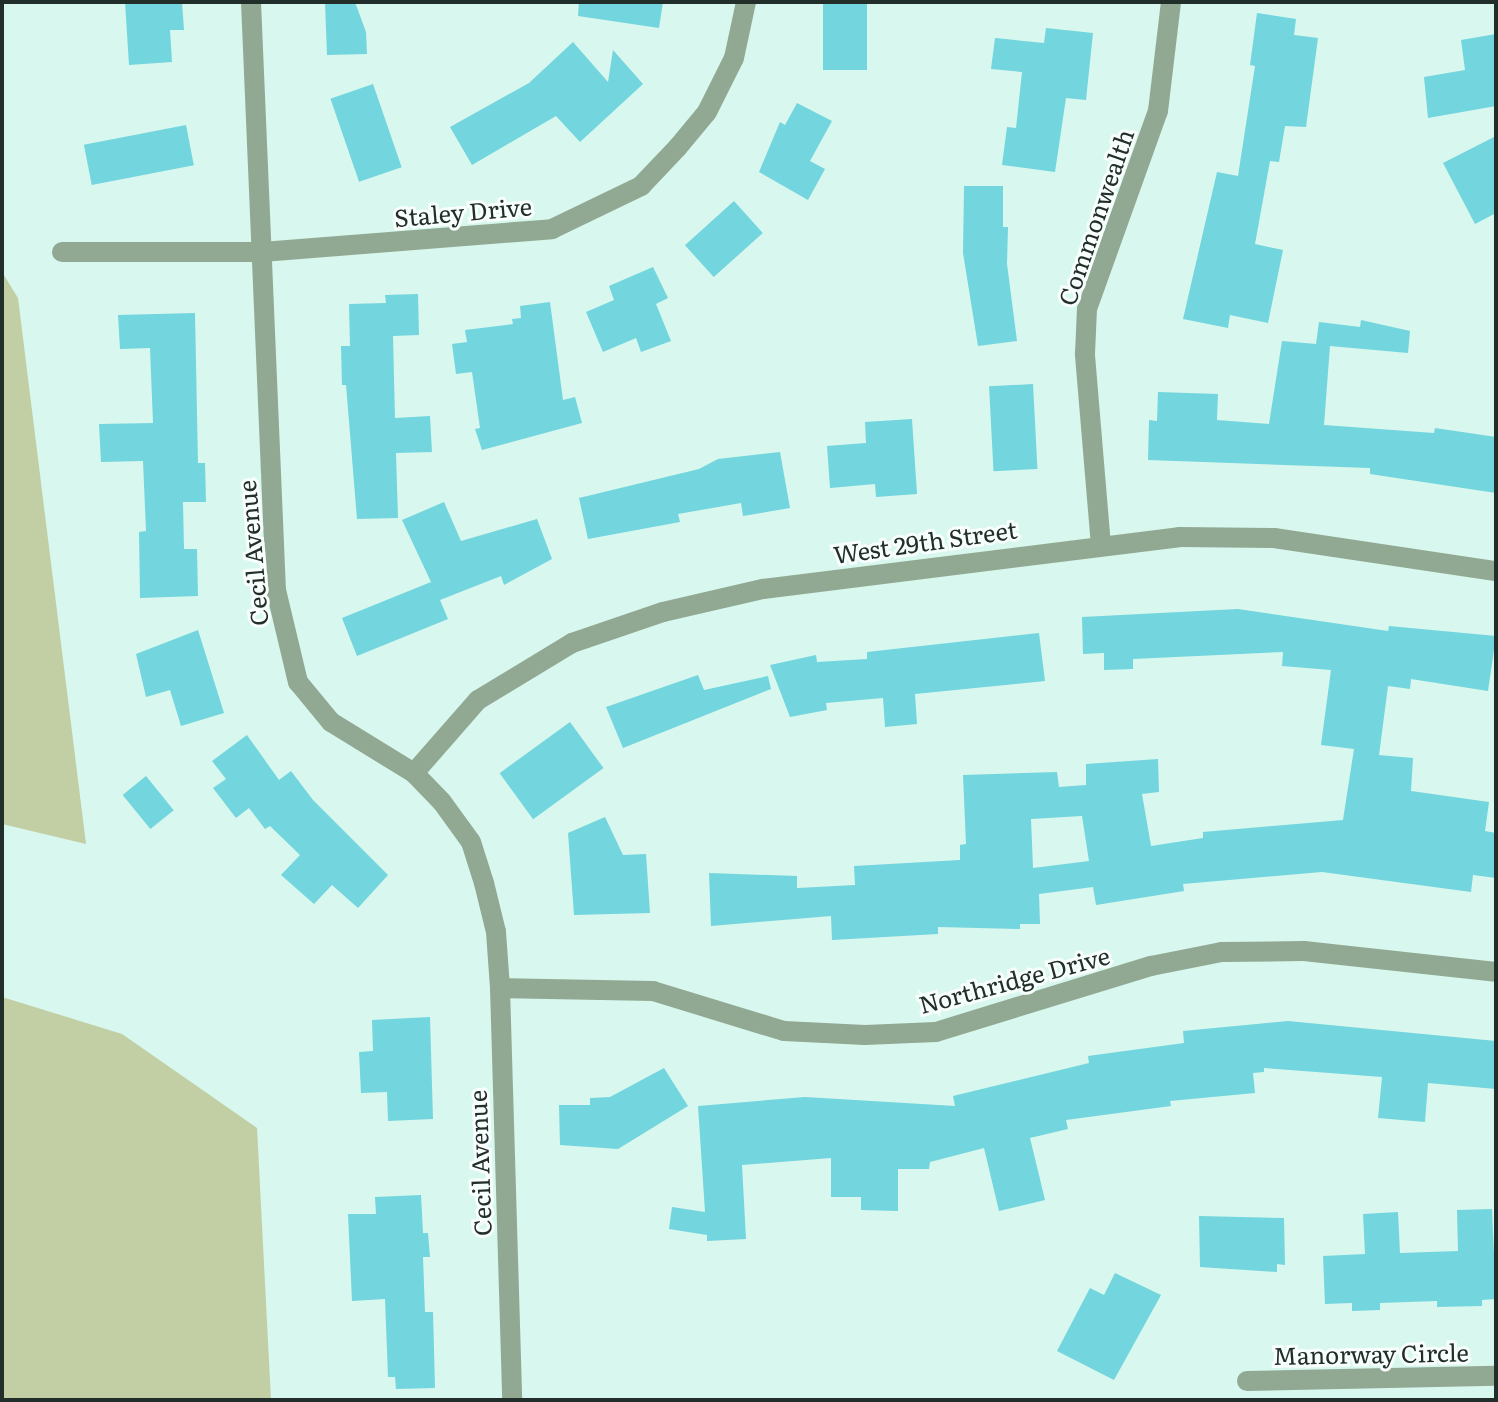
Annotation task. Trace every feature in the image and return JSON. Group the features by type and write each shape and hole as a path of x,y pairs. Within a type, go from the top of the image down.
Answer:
{"street":[{"name":"Cecil Avenue","path":"251,2 276,590 298,682 331,722 414,773 471,842 496,932 512,1400"},
{"name":"Staley Drive","path":"62,252 262,252 494,237 552,229 593,212 641,186 707,112 734,58 746,2"},
{"name":"Commonwealth","path":"1101,546 1085,354 1087,309 1158,111 1171,2"},
{"name":"West 29th Street","path":"414,773 478,700 572,643 663,612 763,589 1179,537 1274,538 1496,571"},
{"name":"Northridge Drive","path":"500,988 653,991 784,1031 865,1035 936,1032 1151,966 1222,952 1304,951 1496,972"},
{"name":"Manorway Circle","path":"1247,1381 1496,1376"}],"green space":[{"path":"2,272 18,298 86,844 2,824"},
{"path":"2,997 122,1034 257,1128 271,1400 2,1400"}],"building":[{"path":"125,2 182,2 184,30 170,30 172,62 129,65"},
{"path":"325,2 355,2 366,32 367,54 327,55"},
{"path":"579,2 663,2 659,28 578,16"},
{"path":"823,2 867,2 867,70 823,70"},
{"path":"1257,13 1296,19 1294,35 1318,38 1306,127 1285,126 1279,162 1270,161 1255,244 1283,250 1268,323 1230,315 1228,328 1183,319 1217,172 1238,176 1255,66 1250,65"},
{"path":"1046,28 1093,33 1086,100 1066,98 1055,172 1002,165 1007,127 1016,128 1022,72 991,69 995,38 1044,43"},
{"path":"1496,34 1496,106 1428,118 1424,77 1465,70 1461,40"},
{"path":"573,42 608,82 613,50 643,84 580,142 556,116 472,165 450,127 529,83"},
{"path":"373,84 402,167 359,182 330,99"},
{"path":"797,103 832,121 810,161 825,169 808,200 759,172 780,122 785,125"},
{"path":"186,125 194,165 92,185 84,145"},
{"path":"1496,136 1496,213 1475,224 1443,163"},
{"path":"964,186 1003,186 1003,227 1008,227 1007,264 1017,341 978,346 963,253"},
{"path":"734,201 763,233 714,277 685,245"},
{"path":"653,267 668,298 656,304 671,341 641,352 636,338 603,352 586,312 614,300 609,286"},
{"path":"418,294 419,335 393,336 395,418 430,416 432,452 396,453 398,518 357,519 346,385 342,385 341,346 350,346 349,304 386,303 385,295"},
{"path":"550,302 563,400 575,397 582,423 482,450 475,429 480,428 472,372 456,374 452,344 467,342 465,330 513,324 512,319 521,318 520,306"},
{"path":"195,313 198,463 205,463 206,502 183,502 184,549 197,549 198,596 140,598 139,532 146,531 143,461 101,462 99,424 153,423 150,348 120,349 118,315"},
{"path":"1361,320 1410,331 1408,353 1330,346 1324,425 1434,433 1435,428 1496,437 1496,493 1370,474 1370,468 1148,460 1149,420 1157,421 1158,392 1218,394 1217,420 1269,424 1282,341 1316,344 1319,322 1360,327"},
{"path":"1033,384 1037,469 994,471 989,386"},
{"path":"912,419 917,494 876,497 875,484 830,488 827,446 866,443 865,422"},
{"path":"780,452 790,508 743,516 741,503 678,514 680,522 588,539 579,498 699,469 718,459"},
{"path":"444,502 461,541 537,519 552,559 504,585 501,576 440,600 448,619 357,656 342,618 431,582 402,520"},
{"path":"1238,609 1388,631 1389,626 1496,636 1488,691 1411,679 1410,689 1388,686 1379,755 1413,758 1411,791 1489,802 1485,831 1496,833 1496,878 1473,875 1471,892 1322,872 1183,884 1184,891 1096,905 1093,887 1039,894 1040,924 1020,924 1020,929 938,927 938,934 832,940 831,916 711,926 709,873 797,876 797,888 855,885 854,866 960,860 960,845 966,844 963,775 1057,772 1059,787 1086,785 1086,764 1158,759 1159,792 1142,794 1151,846 1203,838 1203,832 1343,820 1354,749 1321,745 1331,670 1282,666 1283,652 1133,659 1133,669 1104,670 1104,653 1083,654 1082,617","holes":["1082,816 1089,861 1033,868 1031,819"]},
{"path":"198,630 224,713 181,726 170,690 146,697 136,654"},
{"path":"1039,633 1045,681 915,694 917,724 885,727 883,698 826,703 827,710 790,717 770,665 816,655 817,662 867,659 867,652"},
{"path":"698,675 704,690 768,676 771,689 623,748 606,707"},
{"path":"570,722 604,768 533,819 500,773"},
{"path":"247,735 279,780 291,771 313,800 388,875 358,908 332,885 314,904 281,875 300,855 270,826 265,829 249,808 236,818 213,788 226,779 212,761"},
{"path":"146,776 174,810 150,829 123,795"},
{"path":"605,817 623,855 646,854 650,913 574,915 568,833"},
{"path":"430,1017 433,1119 388,1121 387,1092 361,1093 359,1052 373,1051 372,1020"},
{"path":"1288,1021 1496,1041 1496,1089 1428,1083 1425,1122 1378,1118 1382,1077 1264,1068 1264,1072 1253,1073 1255,1093 1170,1101 1171,1106 1066,1120 1068,1129 1030,1138 1045,1200 999,1211 984,1148 930,1162 929,1169 898,1169 898,1211 861,1210 861,1197 831,1197 831,1158 742,1165 746,1239 707,1241 707,1235 669,1229 672,1207 705,1212 698,1106 805,1097 955,1106 953,1096 1089,1063 1088,1056 1184,1043 1183,1031"},
{"path":"664,1068 688,1106 618,1149 560,1145 559,1105 590,1105 590,1098 610,1097"},
{"path":"421,1195 423,1233 428,1233 430,1257 423,1257 425,1312 433,1312 435,1388 396,1389 395,1377 388,1377 385,1299 352,1301 348,1214 376,1214 375,1197"},
{"path":"1492,1209 1496,1299 1482,1300 1482,1306 1437,1307 1437,1301 1380,1303 1380,1310 1352,1311 1352,1303 1325,1304 1323,1256 1365,1254 1363,1214 1398,1212 1400,1253 1458,1251 1457,1210"},
{"path":"1199,1216 1284,1218 1285,1265 1277,1264 1277,1272 1200,1267"},
{"path":"1115,1273 1161,1295 1114,1380 1057,1351 1090,1288 1104,1295"}]}
